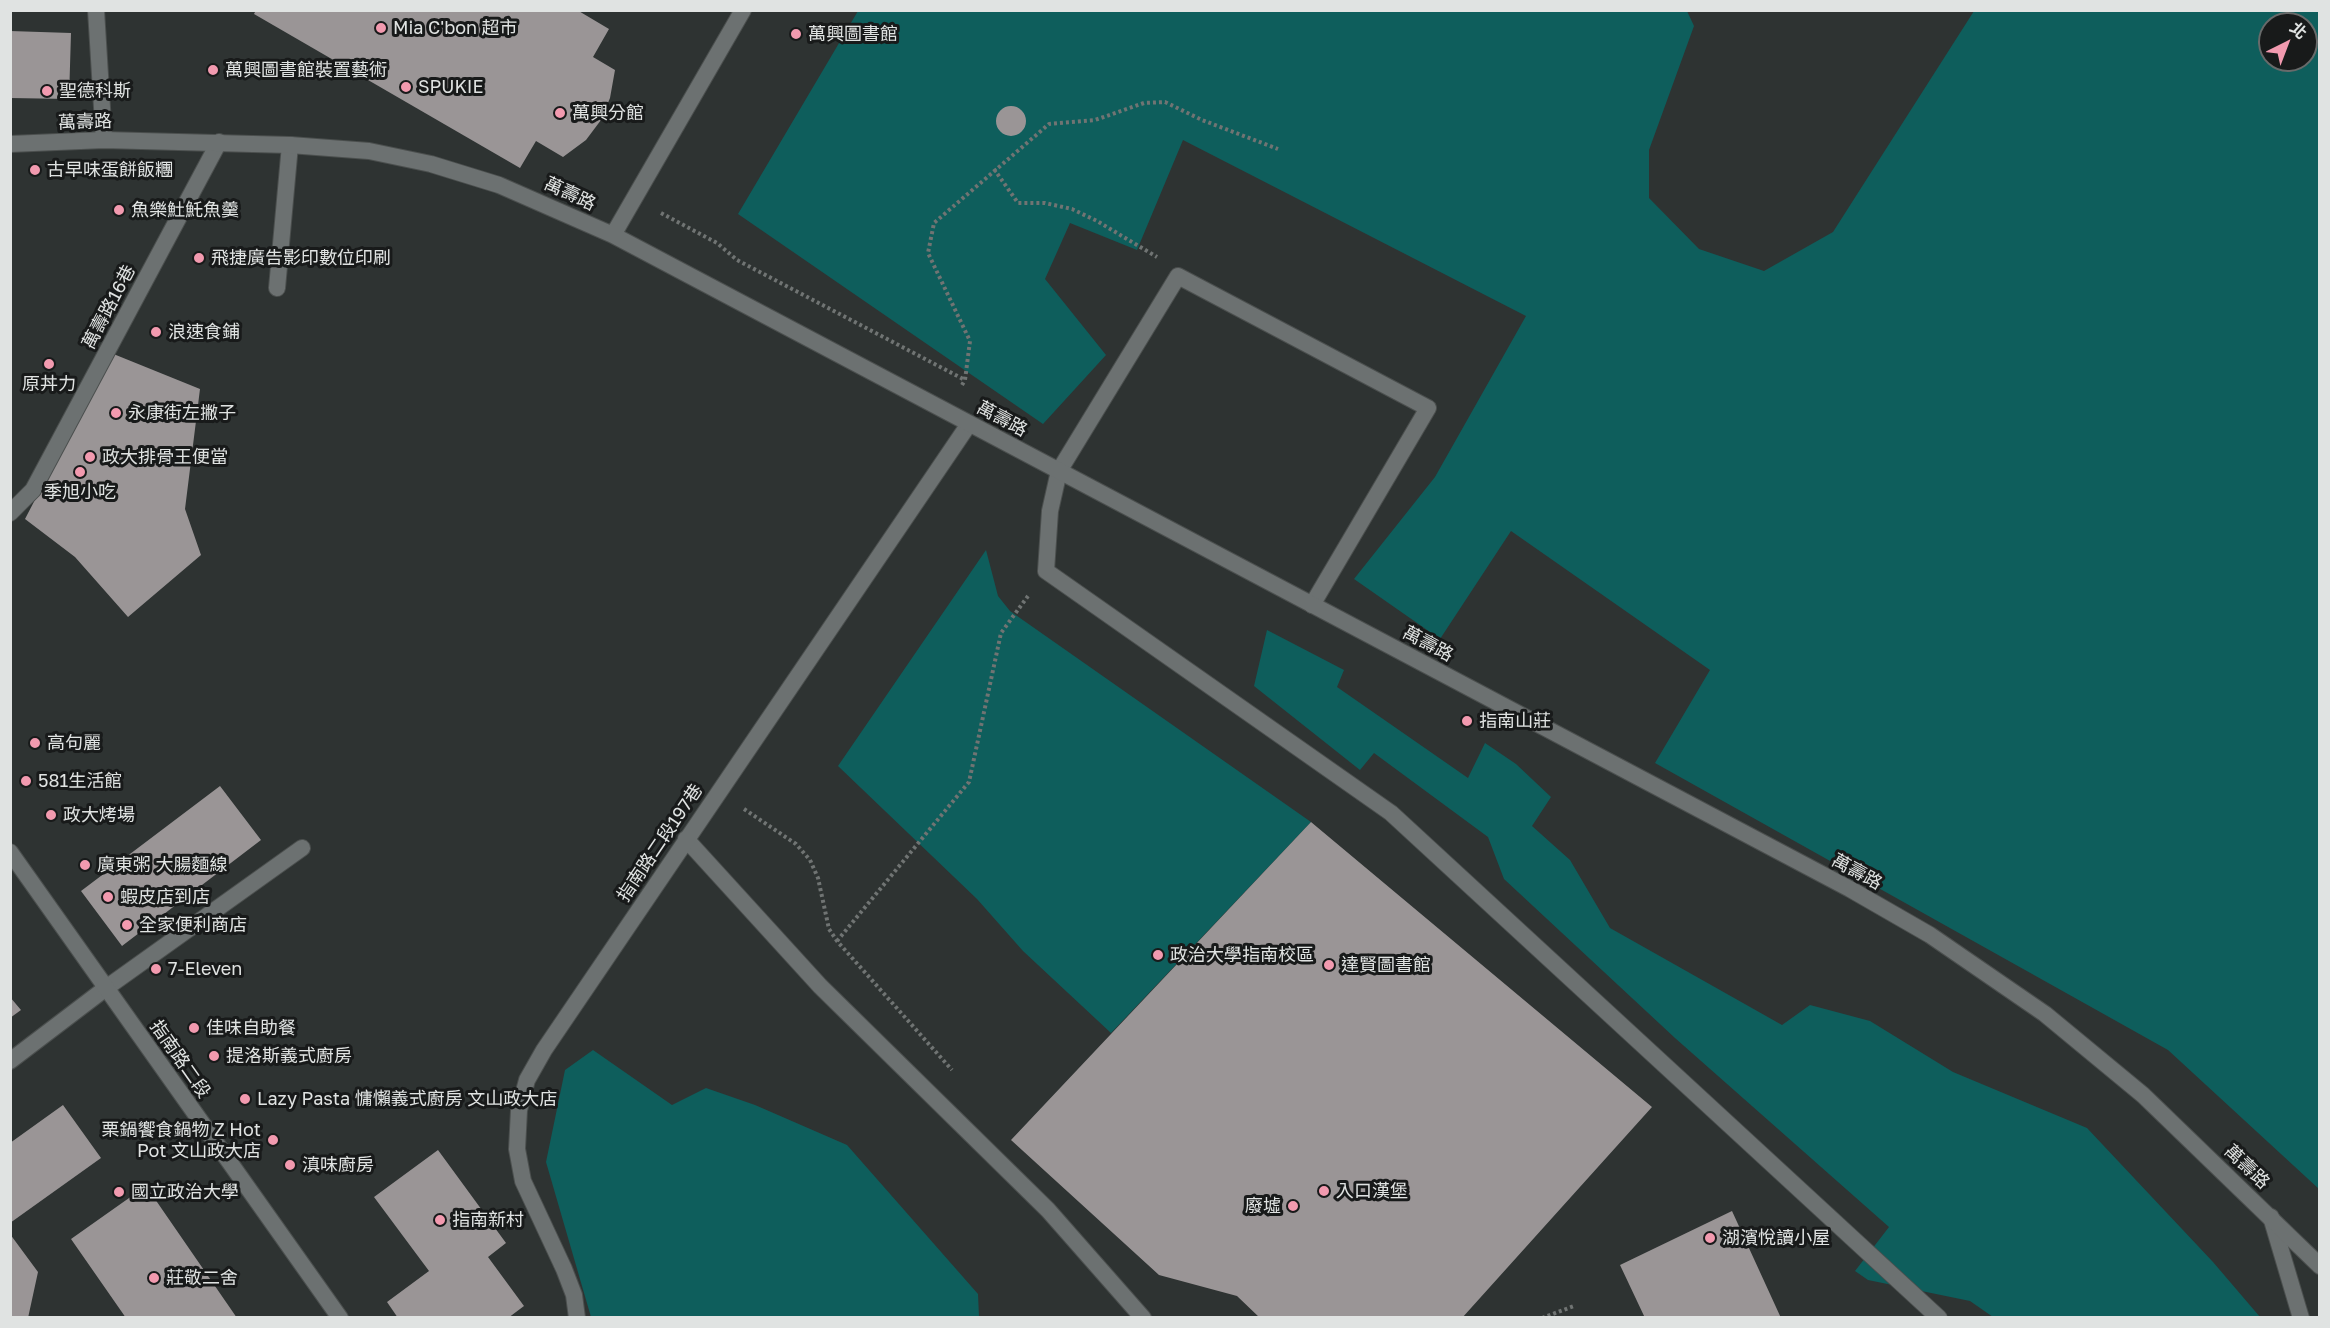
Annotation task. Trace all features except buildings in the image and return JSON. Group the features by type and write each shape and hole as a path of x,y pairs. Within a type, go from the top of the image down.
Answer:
{"street":[{"path":"96,10 104,140"},
{"path":"613,236 743,10"},
{"name":"萬壽路","path":"10,144 104,140 219,142 369,152 431,164 523,194 613,236 1850,889 1930,935 2045,1014 2143,1095 2319,1266"},
{"name":"萬壽路16巷","path":"10,513 33,490 219,142"},
{"path":"277,288 290,145"},
{"path":"1312,604 1428,408 1178,276 1059,471 1050,511 1046,571 1391,813 1939,1317"},
{"name":"指南路二段197巷","path":"577,1317 574,1295 564,1269 523,1181 517,1149 519,1110 527,1080 544,1050 686,839 969,424"},
{"path":"686,839 820,986 1048,1210 1143,1317"},
{"path":"10,1061 106,988 302,848"},
{"name":"指南路二段","path":"10,852 340,1317"},
{"path":"2271,1217 2301,1317"}],"path":[{"path":"944,411 965,380 970,341 928,253 934,223 1049,124 1095,120 1144,103 1165,102 1202,120 1278,149"},
{"path":"994,169 1017,203 1045,204 1072,209 1097,221 1166,262 1178,276"},
{"path":"634,198 717,243 737,260 965,380"},
{"path":"837,941 969,782 1000,633 1046,571"},
{"path":"719,792 796,844 810,860 818,878 829,930 957,1075"},
{"path":"1542,1317 1574,1306"}],"shaded area":[{"path":"858,11 1687,11 1694,26 1649,150 1649,198 1699,249 1764,271 1833,232 1974,11 2319,11 2319,1189 2168,1050 1655,763 1710,670 1511,531 1440,639 1354,579 1435,477 1526,316 1183,140 1137,250 1070,223 1045,279 1106,355 1043,424 738,214"},
{"path":"986,550 998,596 1010,611 1311,822 1111,1033 1023,951 977,899 838,766"},
{"path":"1267,630 1344,670 1337,687 1468,778 1485,743 1516,764 1551,797 1532,826 1570,860 1610,928 1782,1025 1810,1005 1870,1021 1953,1072 2087,1128 2213,1262 2260,1317 1993,1317 1970,1301 1868,1280 1855,1271 1889,1227 1675,1038 1504,879 1488,837 1374,753 1360,770 1254,686"},
{"path":"593,1050 672,1105 706,1088 755,1105 847,1145 978,1294 979,1317 591,1317 546,1162 565,1070"}],"place":[{"name":"Mia C'bon 超市","path":"381,28"},
{"name":"萬興圖書館","path":"796,34"},
{"name":"萬興圖書館裝置藝術","path":"213,70"},
{"name":"SPUKIE","path":"406,87"},
{"name":"聖德科斯","path":"47,91"},
{"name":"萬興分館","path":"560,113"},
{"name":"古早味蛋餅飯糰","path":"35,170"},
{"name":"魚樂𩵚魠魚羹","path":"119,210"},
{"name":"飛捷廣告影印數位印刷","path":"199,258"},
{"name":"浪速食鋪","path":"156,332"},
{"name":"原丼力","path":"49,364"},
{"name":"永康街左撇子","path":"116,413"},
{"name":"政大排骨王便當","path":"90,457"},
{"name":"季旭小吃","path":"80,472"},
{"name":"指南山莊","path":"1467,721"},
{"name":"高句麗","path":"35,743"},
{"name":"581生活館","path":"26,781"},
{"name":"政大烤場","path":"51,815"},
{"name":"廣東粥 大腸麵線","path":"85,865"},
{"name":"蝦皮店到店","path":"108,897"},
{"name":"全家便利商店","path":"127,925"},
{"name":"政治大學指南校區","path":"1158,955"},
{"name":"達賢圖書館","path":"1329,965"},
{"name":"7-Eleven","path":"156,969"},
{"name":"佳味自助餐","path":"194,1028"},
{"name":"提洛斯義式廚房","path":"214,1056"},
{"name":"Lazy Pasta 慵懶義式廚房 文山政大店","path":"245,1099"},
{"name":"栗鍋饗食鍋物 Z Hot Pot 文山政大店","path":"273,1140"},
{"name":"滇味廚房","path":"290,1165"},
{"name":"入口漢堡","path":"1324,1191"},
{"name":"國立政治大學","path":"119,1192"},
{"name":"廢墟","path":"1293,1206"},
{"name":"指南新村","path":"440,1220"},
{"name":"湖濱悅讀小屋","path":"1710,1238"},
{"name":"莊敬二舍","path":"154,1278"}]}
